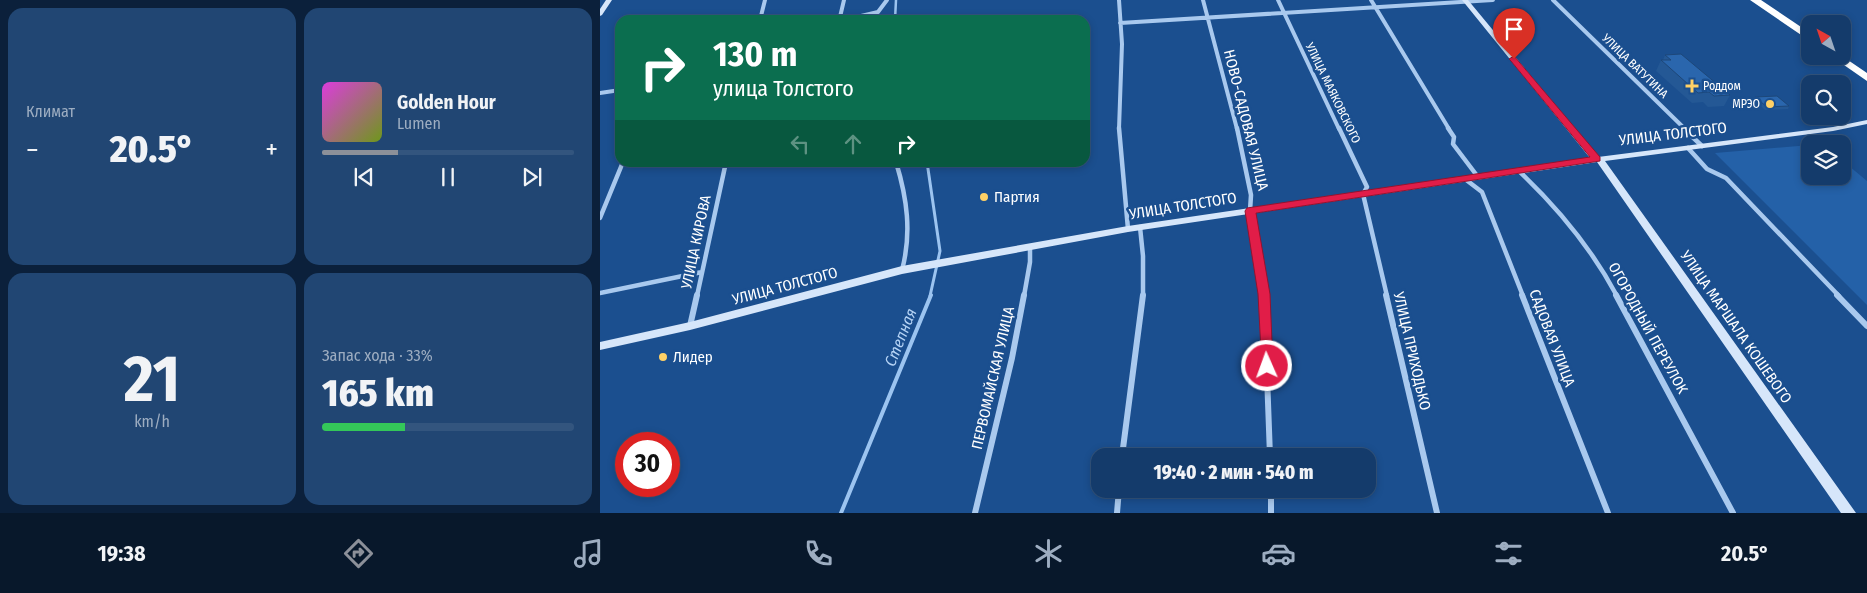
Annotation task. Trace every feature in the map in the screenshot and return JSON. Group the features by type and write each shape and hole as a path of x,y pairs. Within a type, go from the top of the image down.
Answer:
{"highway":[{"path":"1756,0 1801,32"},
{"path":"1849,65 1867,78"}],"main road":[{"path":"600,14 609,0"},
{"name":"УЛИЦА МАРШАЛА КОШЕВОГО","path":"1466,1 1598,159 1849,513"},
{"name":"УЛИЦА ТОЛСТОГО","path":"600,346 690,326 907,269 1128,229 1598,159 1833,129 1867,122"}],"street":[{"path":"761,15 765,0"},
{"path":"840,15 844,0"},
{"path":"865,15 878,12 882,9 886,0"},
{"path":"1119,0 1122,44 1119,130 1128,229"},
{"name":"НОВО-САДОВАЯ УЛИЦА","path":"1203,0 1237,129 1252,195 1250,211 1264,294 1270,448"},
{"name":"УЛИЦА МАЯКОВСКОГО","path":"1278,0 1367,187 1363,194"},
{"path":"1371,0 1454,137 1453,144 1478,177"},
{"path":"1120,23 1283,12 1376,9 1493,0"},
{"name":"УЛИЦА ВАТУТИНА","path":"1553,0 1702,146"},
{"path":"600,93 615,91"},
{"path":"1688,148 1707,169 1726,178 1867,326"},
{"path":"600,218 621,167"},
{"name":"УЛИЦА КИРОВА","path":"690,326 725,167"},
{"path":"897,167 909,213 907,269"},
{"name":"ОГОРОДНЫЙ ПЕРЕУЛОК","path":"1518,171 1541,193 1579,236 1605,274 1733,513"},
{"name":"САДОВАЯ УЛИЦА","path":"1465,179 1482,192 1608,513"},
{"name":"УЛИЦА ПРИХОДЬКО","path":"1363,194 1437,513"},
{"path":"1123,448 1142,304 1145,256 1140,227"},
{"name":"ПЕРВОМАЙСКАЯ УЛИЦА","path":"975,513 1012,358 1030,262 1030,247"},
{"path":"600,293 702,272"},
{"path":"1117,513 1118,498"},
{"path":"1271,498 1271,513"}],"shaded area":[{"path":"1801,146 1801,185 1851,185 1851,168 1867,181 1867,305 1715,153"}],"building":[{"path":"1681,54 1730,95 1714,96 1709,92 1698,93 1661,60 1671,60 1665,55"},
{"name":"МРЭО","path":"1777,96 1789,106 1767,107 1755,97"}],"waterway":[{"name":"Степная","path":"895,15 896,0"},
{"name":"Степная","path":"928,167 940,251 930,296"},
{"name":"Степная","path":"841,513 931,295"}],"place":[{"name":"Роддом","path":"1692,86"},
{"name":"МРЭО","path":"1770,104"},
{"name":"Партия","path":"984,197"},
{"name":"Лидер","path":"663,357"}],"route":[{"path":"1267,366 1264,294 1250,211 1596,159 1514,59"}]}
